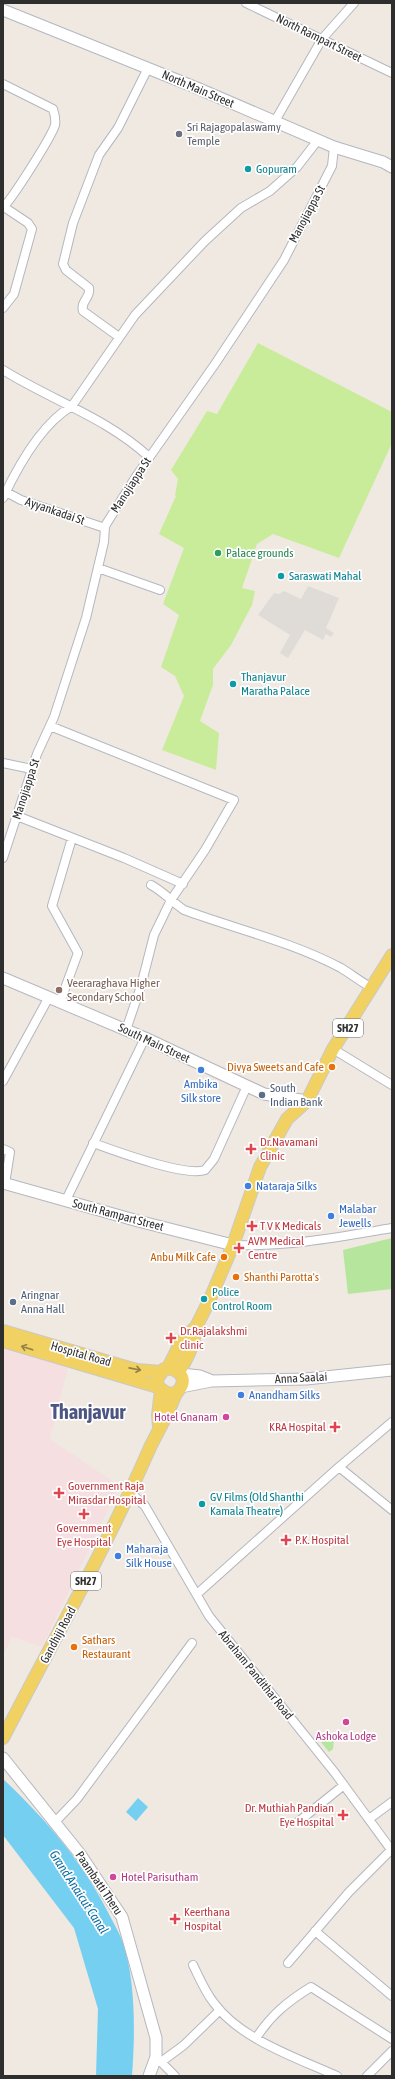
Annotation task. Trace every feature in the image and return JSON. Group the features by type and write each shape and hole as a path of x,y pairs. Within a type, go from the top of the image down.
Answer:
{"main road":[{"name":"SH27","path":"172,1372 179,1346 187,1335 196,1327 233,1245 260,1167 287,1119 307,1102 333,1048 392,955"},
{"name":"Hospital Road","path":"3,1331 137,1370 172,1372"},
{"name":"Hospital Road","path":"3,1341 160,1388"},
{"path":"172,1372 183,1381 178,1390 168,1394 160,1388 157,1379 172,1372"},
{"name":"Gandhiji Road","path":"159,1427 158,1415 160,1388"},
{"name":"Gandhiji Road","path":"4,1735 79,1596 131,1493 159,1427 166,1417 178,1390"}],"street":[{"name":"North Rampart Street","path":"246,3 392,73"},
{"path":"275,121 322,39 349,4"},
{"name":"North Main Street","path":"3,10 148,68 334,147 383,162 392,167"},
{"path":"119,337 83,311 83,304 89,295 89,288 66,270 63,260 73,223 99,155 118,128 148,68"},
{"path":"3,84 53,109 56,116 51,133 3,207 28,223 32,229 14,294 3,308"},
{"path":"4,495 18,472 26,452 62,412 72,406 76,398 135,315 205,241 241,208 270,191 297,167 318,140"},
{"name":"Manojiappa St","path":"3,858 32,769 50,726 86,618 104,542 105,528 149,457 215,364 284,260 332,166 334,147"},
{"path":"3,370 113,429 149,457"},
{"name":"Ayyankadai St","path":"4,495 105,528"},
{"path":"98,568 160,590"},
{"path":"50,726 234,800 205,850 171,900 154,935 141,986 126,1030"},
{"path":"3,763 32,769"},
{"path":"17,816 138,863 183,884"},
{"path":"60,1002 78,953 52,906 72,838"},
{"path":"151,885 162,891 184,910 266,938 318,958 341,968 372,988"},
{"name":"South Main Street","path":"3,978 145,1038 264,1094 307,1102"},
{"path":"3,1081 49,997"},
{"path":"66,1200 145,1038"},
{"path":"333,1048 392,1085"},
{"path":"94,1143 150,1163 194,1171 205,1170 214,1159 247,1086"},
{"path":"3,1149 10,1152 4,1183"},
{"name":"South Rampart Street","path":"4,1183 233,1245"},
{"path":"233,1245 278,1245 316,1241 392,1228"},
{"name":"Anna Saalai","path":"178,1390 210,1380 306,1379 392,1370"},
{"name":"Anna Saalai","path":"172,1372 200,1376 210,1380"},
{"path":"197,1594 339,1467 392,1422"},
{"path":"339,1467 392,1510"},
{"name":"Abraham Pandithar Road","path":"131,1493 145,1506 209,1616 344,1785 391,1851"},
{"path":"55,1822 78,1799 192,1643"},
{"name":"Paambatti Theru","path":"3,1758 80,1854 122,1917 156,2038 158,2060 149,2076"},
{"path":"298,1822 344,1785"},
{"path":"369,1820 392,1802"},
{"path":"288,1963 349,1892 391,1851"},
{"path":"315,1931 392,1996"},
{"path":"192,1965 213,2003 248,2034 337,2076"},
{"path":"256,2038 267,2021 282,2007 311,1987 392,2039"},
{"path":"175,2076 158,2060 184,2045 220,2010"},
{"path":"367,2076 392,2051"}],"shaded area":[{"path":"308,586 339,598 326,628 334,633 331,637 326,634 323,640 305,630 288,658 280,653 290,635 258,615 274,593 279,594 284,591 301,599"},
{"name":"Government Raja Mirasdar Hospital","path":"3,1346 68,1367 50,1439 119,1486 42,1647 12,1637 3,1655"}],"green space":[{"name":"Palace grounds","path":"258,343 392,412 392,443 339,558 273,534 257,544 242,588 255,591 252,605 231,645 213,669 213,685 200,721 219,733 216,770 162,750 184,696 175,676 161,667 179,615 163,604 184,548 159,534 176,496 178,479 171,470 207,411 217,414"},
{"path":"392,1238 392,1289 348,1294 343,1250"},
{"path":"324,1733 329,1734 334,1738 333,1749 329,1752 316,1736"}],"water":[{"name":"Grand Anaicut Canal","path":"3,1779 34,1810 77,1861 101,1898 120,1936 127,1958 134,2009 132,2076 96,2076 98,2009 74,1928 3,1835"},
{"path":"138,1798 148,1807 136,1821 126,1812"}],"place":[{"name":"Sri Rajagopalaswamy Temple","path":"179,134"},
{"name":"Gopuram","path":"248,169"},
{"name":"Palace grounds","path":"218,553"},
{"name":"Saraswati Mahal","path":"281,576"},
{"name":"Thanjavur Maratha Palace","path":"233,684"},
{"name":"Veeraraghava Higher Secondary School","path":"59,990"},
{"name":"Divya Sweets and Cafe","path":"332,1067"},
{"name":"Ambika Silk store","path":"201,1070"},
{"name":"South Indian Bank","path":"262,1095"},
{"name":"Dr.Navamani Clinic","path":"251,1149"},
{"name":"Nataraja Silks","path":"248,1186"},
{"name":"Malabar Jewells","path":"331,1216"},
{"name":"T V K Medicals","path":"252,1226"},
{"name":"AVM Medical Centre","path":"239,1248"},
{"name":"Anbu Milk Cafe","path":"224,1257"},
{"name":"Shanthi Parotta's","path":"236,1277"},
{"name":"Police Control Room","path":"204,1299"},
{"name":"Aringnar Anna Hall","path":"13,1302"},
{"name":"Dr.Rajalakshmi clinic","path":"171,1338"},
{"name":"Anandham Silks","path":"241,1395"},
{"name":"Hotel Gnanam","path":"226,1417"},
{"name":"KRA Hospital","path":"335,1427"},
{"name":"Government Raja Mirasdar Hospital","path":"59,1493"},
{"name":"GV Films (Old Shanthi Kamala Theatre)","path":"202,1504"},
{"name":"Government Eye Hospital","path":"84,1514"},
{"name":"P.K. Hospital","path":"286,1540"},
{"name":"Maharaja Silk House","path":"118,1556"},
{"name":"Sathars Restaurant","path":"74,1647"},
{"name":"Ashoka Lodge","path":"346,1722"},
{"name":"Dr. Muthiah Pandian Eye Hospital","path":"343,1815"},
{"name":"Hotel Parisutham","path":"113,1877"},
{"name":"Keerthana Hospital","path":"175,1919"}],"district":[{"name":"Thanjavur","path":"88,1411"}]}
